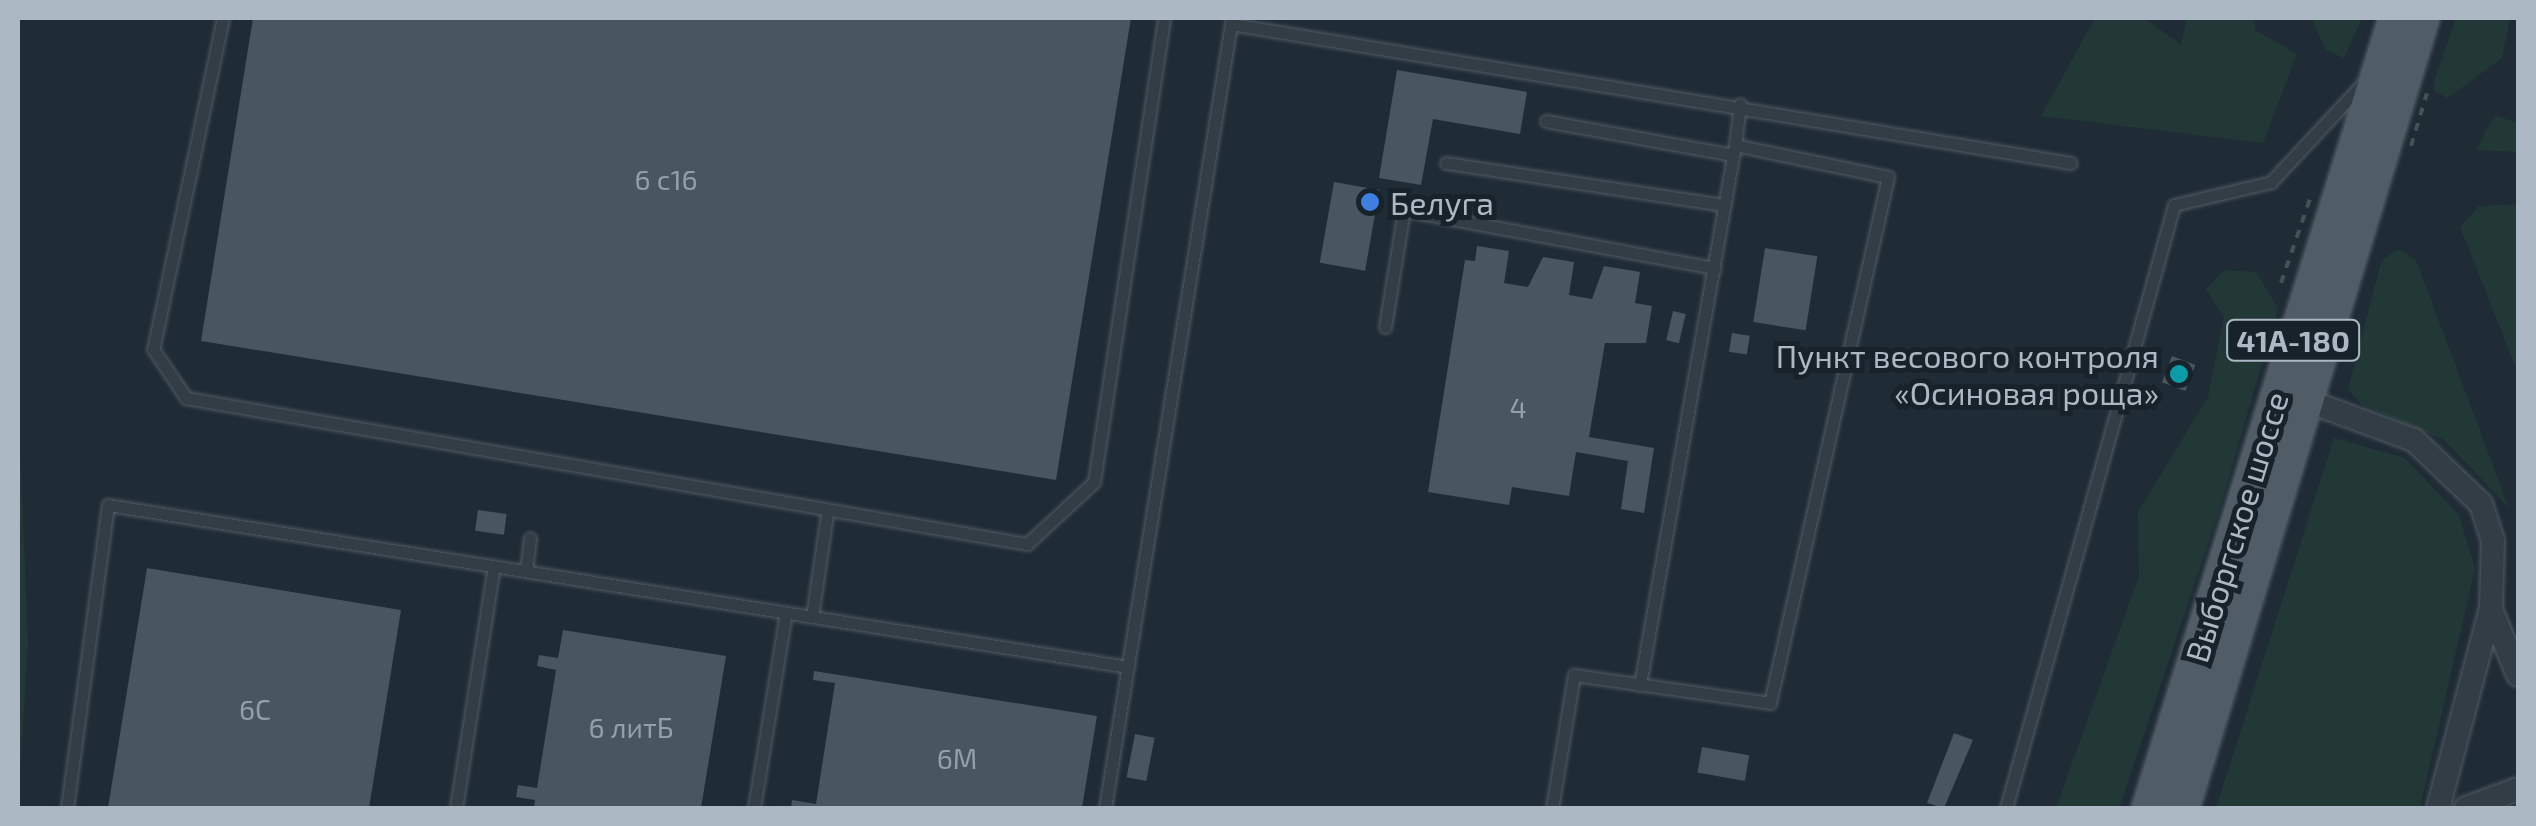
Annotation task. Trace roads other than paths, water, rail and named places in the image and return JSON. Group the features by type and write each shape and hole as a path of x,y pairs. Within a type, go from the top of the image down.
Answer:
{"main road":[{"name":"Выборгское шоссе","path":"2149,808 2396,18"},
{"name":"Выборгское шоссе","path":"2181,808 2421,18"}],"street":[{"path":"2306,400 2414,440 2452,467 2481,504 2493,540 2491,608 2438,808"},
{"path":"2491,608 2518,676"},
{"path":"2466,808 2518,789"}],"lane":[{"path":"222,18 153,348 186,398 827,514 1028,544 1094,482 1164,18"},
{"path":"1105,808 1231,21 1740,104 2070,163"},
{"path":"2006,808 2174,205 2271,182 2381,66"},
{"path":"1640,684 1715,268 1740,104"},
{"path":"1546,121 1888,177 1770,703 1574,676 1552,808"},
{"path":"1446,162 1725,205"},
{"path":"1385,327 1404,210 1715,268"},
{"path":"67,808 108,505 1128,667"},
{"path":"812,617 827,514"},
{"path":"526,571 530,538"},
{"path":"456,808 494,566"},
{"path":"754,808 786,613"}],"place":[{"name":"Белуга","path":"1370,202"},
{"name":"Пункт весового контроля «Осиновая роща»","path":"2179,374"}]}
